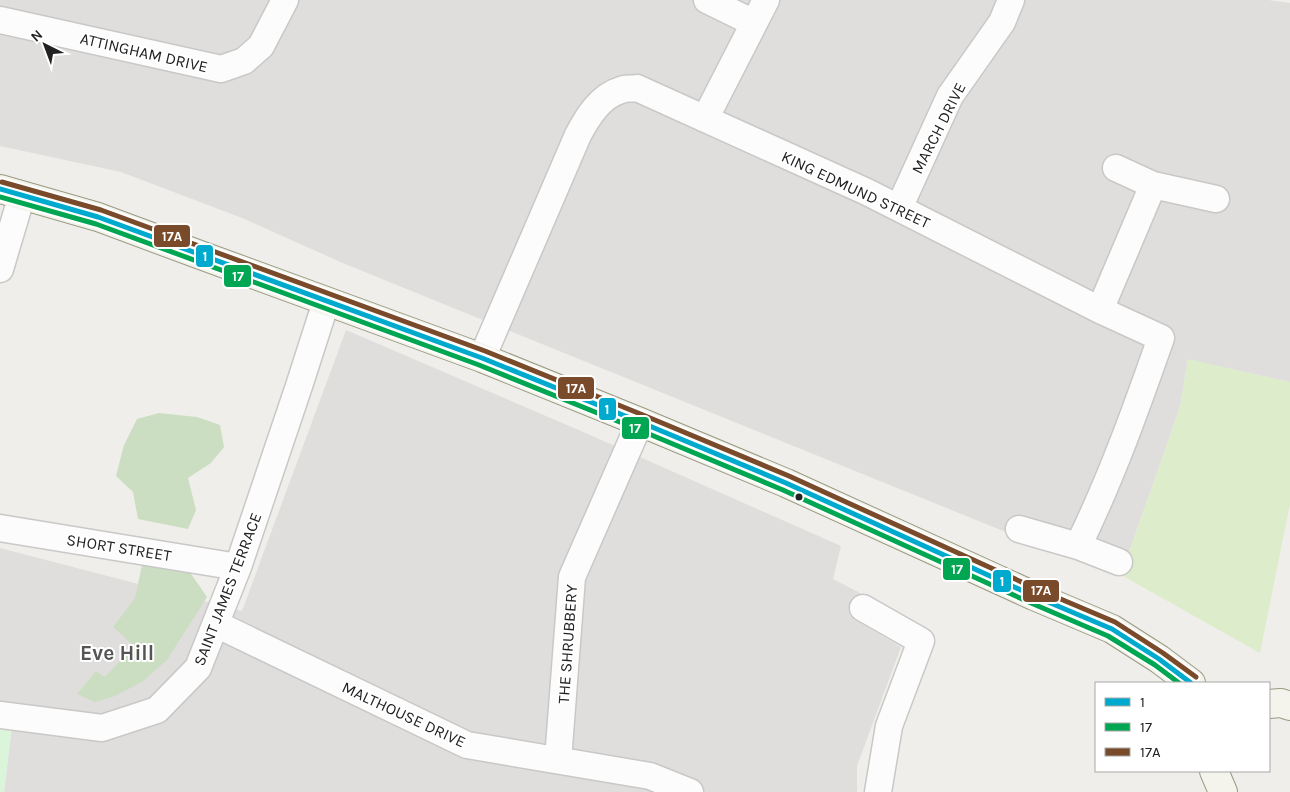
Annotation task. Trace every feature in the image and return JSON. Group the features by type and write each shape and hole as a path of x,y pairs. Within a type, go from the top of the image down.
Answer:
{"main road":[{"path":"11,192 98,217 482,358 640,422 786,483 1034,596 1112,629 1159,659 1189,682"},
{"path":"1159,659 1175,682"},
{"path":"1270,704 1281,703 1290,706"},
{"path":"1214,772 1223,792"}],"street":[{"name":"ATTINGHAM DRIVE","path":"0,20 221,69 244,61 261,46 284,0"},
{"path":"707,0 754,23"},
{"path":"705,119 766,0"},
{"name":"MARCH DRIVE","path":"899,208 950,96 1002,22 1011,0"},
{"name":"KING EDMUND STREET","path":"482,358 578,135 589,115 610,95 621,90 636,88 899,208 1100,310 1161,338 1135,411 1078,546"},
{"path":"1116,168 1153,185 1216,199"},
{"path":"1100,310 1153,185"},
{"path":"0,269 11,192"},
{"name":"SAINT JAMES TERRACE","path":"0,715 102,728 157,710 198,668 238,567 326,302"},
{"name":"THE SHRUBBERY","path":"558,760 572,578 640,422"},
{"name":"SHORT STREET","path":"0,528 238,567"},
{"path":"1019,529 1078,546 1119,562"},
{"path":"863,608 921,642 888,726 878,792"},
{"name":"MALTHOUSE DRIVE","path":"216,624 467,745 650,776 690,792"}],"shaded area":[{"path":"0,0 1269,0 1290,3 1290,382 1188,360 1180,407 1121,575 1013,535 345,264 242,218 121,172 0,146"},
{"path":"346,330 841,546 833,579 866,596 853,619 901,647 857,766 857,792 4,792 12,726 0,725 0,548 242,611"}],"green space":[{"path":"1188,359 1290,382 1290,504 1260,653 1121,575 1180,407"},
{"path":"159,413 197,417 220,425 224,447 211,463 188,478 196,510 188,529 138,519 133,492 116,476 124,445 137,419"},
{"path":"142,565 189,571 207,597 167,660 142,682 115,696 95,702 77,694 96,671 105,677 134,646 113,627 135,598"},
{"path":"0,725 12,726 4,792 0,792"}],"transit line":[{"name":"17A","path":"2,182 101,210 485,351 643,415 789,476 1037,589 1115,622 1196,677"},
{"name":"1","path":"0,189 98,217 482,358 640,422 786,483 1034,596 1112,629 1159,659 1190,682"},
{"name":"17","path":"0,197 96,224 479,365 637,429 783,490 1108,636 1155,665 1178,682"}],"district":[{"name":"Eve Hill","path":"117,653"}]}
